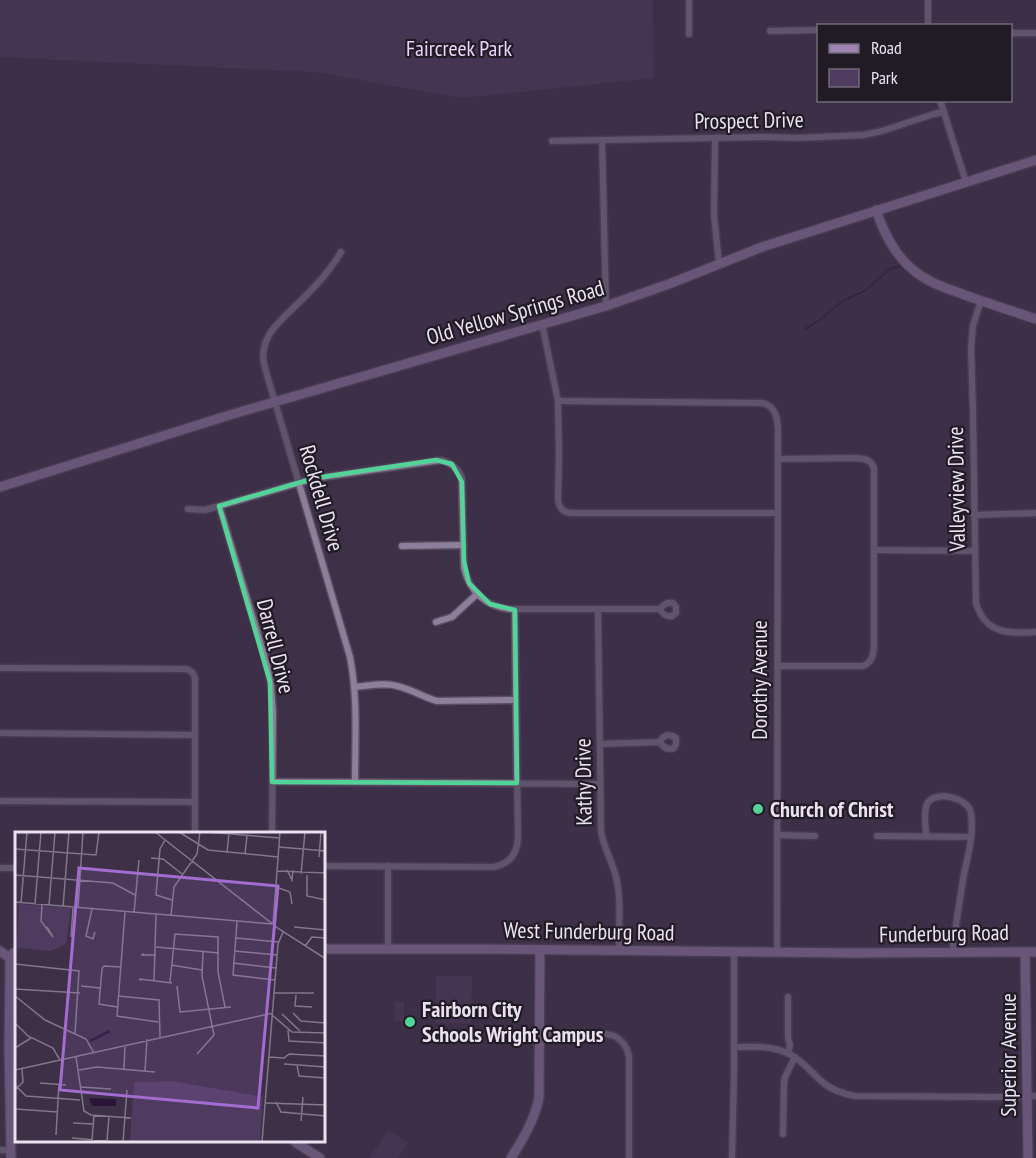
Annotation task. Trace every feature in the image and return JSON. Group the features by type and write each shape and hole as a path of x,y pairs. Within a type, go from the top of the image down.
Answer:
{"street":[{"path":"689,0 690,33"},
{"path":"928,0 928,24"},
{"path":"770,31 817,30"},
{"path":"1012,33 1036,33"},
{"path":"941,102 966,182"},
{"name":"Prospect Drive","path":"552,141 863,135 944,112"},
{"path":"715,139 714,215 719,264"},
{"path":"602,140 606,306"},
{"name":"Old Yellow Springs Road","path":"0,487 275,402 606,306 762,248 1036,160"},
{"path":"876,210 890,244 921,277 981,301 1036,319"},
{"name":"Rockdell Drive","path":"340,252 324,275 267,338 264,364 347,648 354,687 355,782"},
{"name":"Valleyview Drive","path":"981,301 974,325 971,348 975,598 977,609 988,624 1002,631 1036,632"},
{"path":"542,324 558,400 558,500 563,510 572,513 777,513"},
{"name":"Dorothy Avenue","path":"558,400 762,403 775,412 778,420 777,953"},
{"path":"778,459 863,459 870,462 874,468 873,656 868,664 863,666 778,666"},
{"path":"188,509 202,510 219,506 315,478 436,460 447,462 456,467 462,482 466,575 477,594 485,601 495,606 515,610 660,609"},
{"name":"Darrell Drive","path":"219,506 270,682 273,712 272,832"},
{"path":"974,515 1036,513"},
{"path":"402,546 464,545"},
{"path":"874,550 975,551"},
{"path":"436,622 452,617 477,594"},
{"path":"326,866 498,866 508,862 516,851 518,839 515,610"},
{"name":"Kathy Drive","path":"598,610 601,832 618,885 619,951"},
{"path":"0,668 184,669 193,673 195,679 195,832"},
{"path":"354,687 393,685 437,701 516,700"},
{"path":"0,733 195,735"},
{"path":"600,744 660,742"},
{"path":"272,782 600,784"},
{"path":"926,836 925,813 932,798 941,796 957,799 968,805 971,813 970,837 953,953"},
{"path":"0,801 195,801"},
{"path":"777,835 815,836"},
{"path":"877,836 970,837"},
{"path":"388,866 388,949"},
{"name":"West Funderburg Road","path":"326,949 853,953"},
{"path":"511,1158 526,1134 537,1106 540,1086 540,950"},
{"path":"0,951 14,958 10,1008 11,1154 0,1150"},
{"path":"732,1158 734,952"},
{"name":"Superior Avenue","path":"1025,952 1032,1096 1028,1158"},
{"name":"Funderburg Road","path":"853,953 1036,952"},
{"path":"10,1008 15,986"},
{"path":"788,997 790,1045 788,1053"},
{"path":"540,1034 609,1034 624,1044 628,1056 629,1158"},
{"path":"734,1047 764,1047 788,1053 805,1064 823,1083 834,1090 855,1096 1032,1096"},
{"path":"783,1134 784,1083 795,1057"},
{"path":"297,1143 320,1158"}],"highlighted area":[{"path":"436,460 452,464 462,482 464,561 469,583 490,604 515,610 517,783 272,782 270,682 219,506 315,478"}],"green space":[{"name":"Faircreek Park","path":"0,0 653,0 654,78 461,98 316,72 0,57"},
{"path":"436,976 472,976 471,1023 436,1023"},
{"path":"395,1002 404,1002 404,1021 394,1021"},
{"path":"388,1130 408,1143 398,1158 369,1158"}],"waterway":[{"path":"805,329 841,302 866,290 890,269 900,266 920,280"},
{"path":"984,307 1036,324"}],"place":[{"name":"Church of Christ","path":"758,809"},
{"name":"Fairborn City Schools Wright Campus","path":"410,1022"}]}
